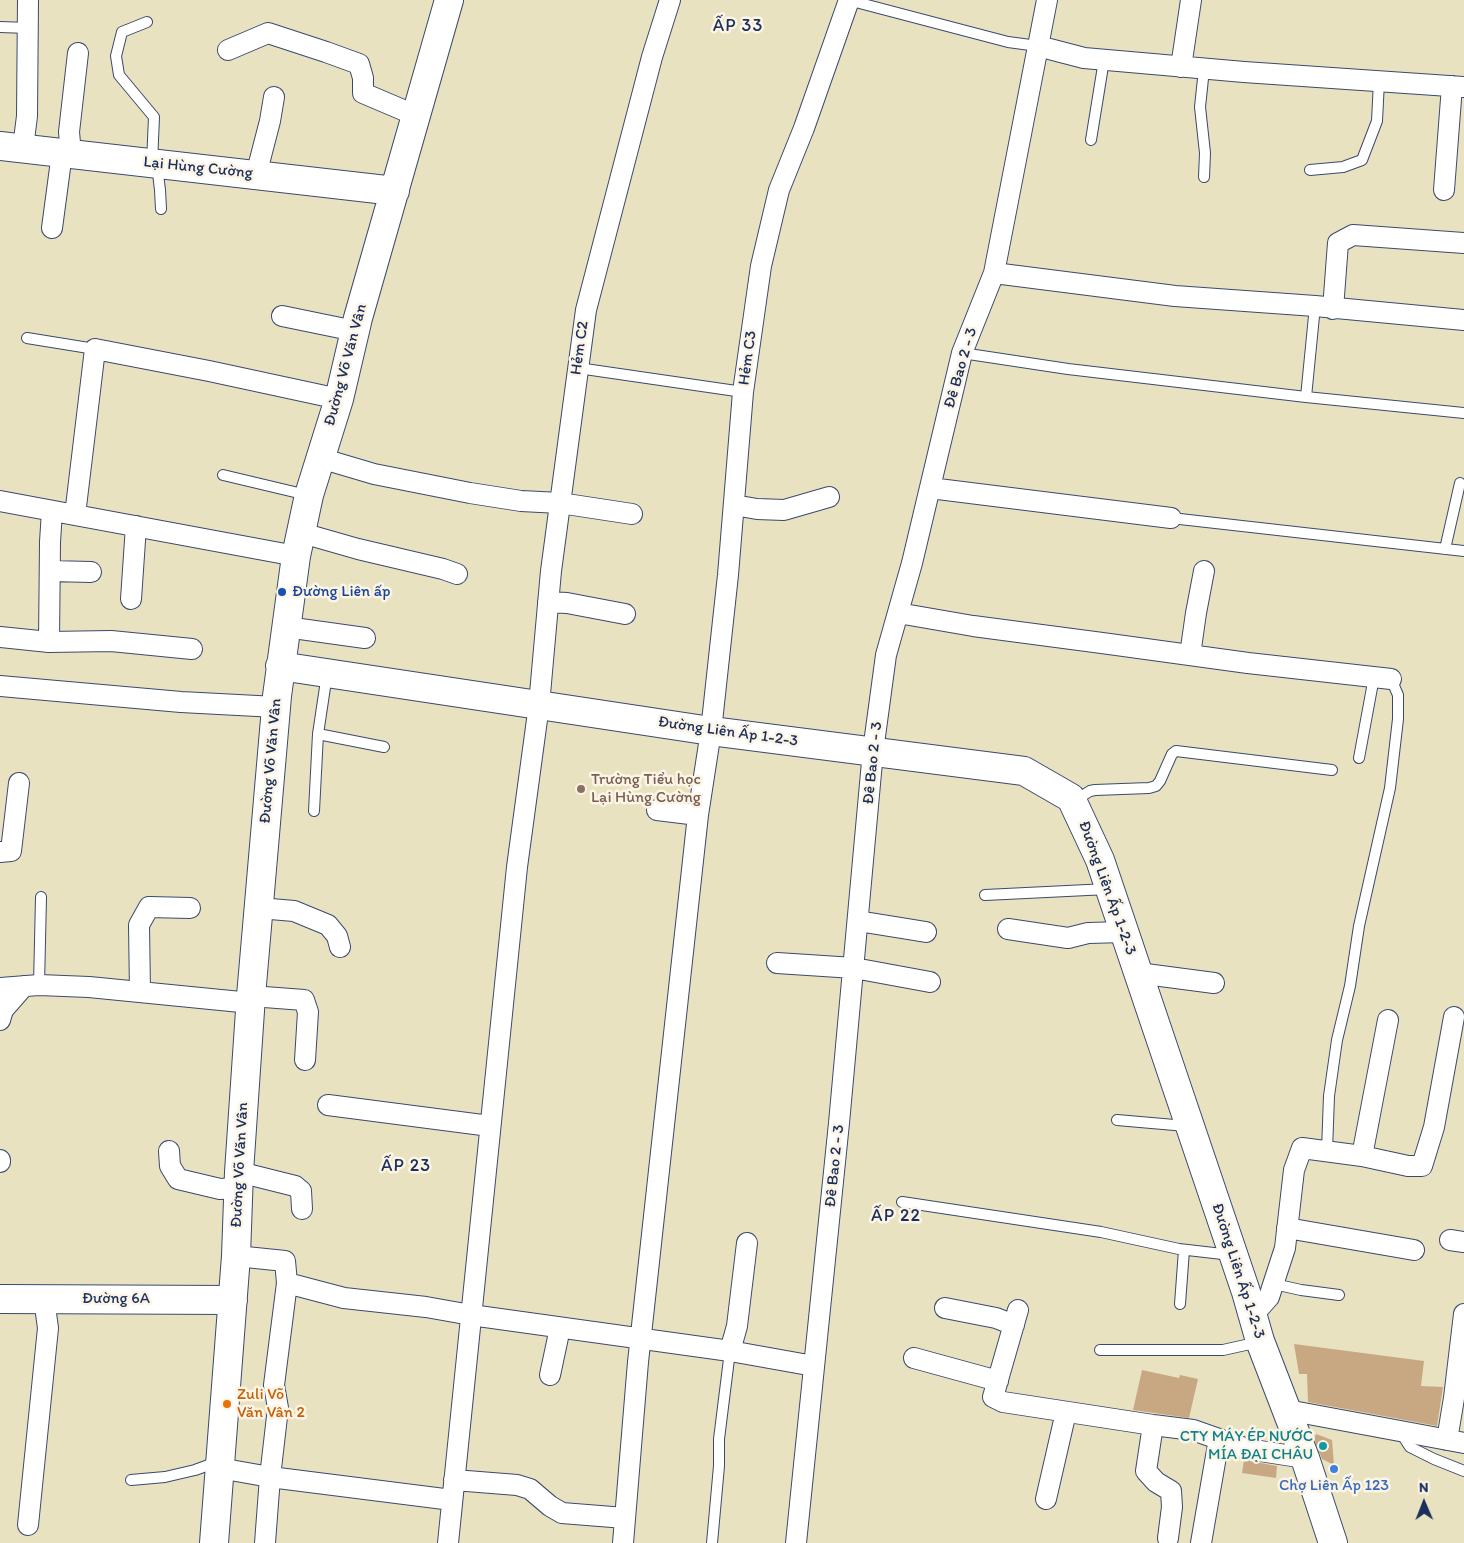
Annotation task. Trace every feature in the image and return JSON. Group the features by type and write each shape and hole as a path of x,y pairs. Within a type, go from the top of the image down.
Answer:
{"street":[{"path":"12,147 27,116 28,0"},
{"name":"Đường Võ Văn Vân","path":"214,1543 236,1256 238,1180 251,1000 276,707 286,626 299,545 310,495 449,0"},
{"name":"Hẻm C2","path":"448,1543 517,867 539,706 548,602 560,503 586,310 652,57 670,0"},
{"name":"Hẻm C3","path":"623,1543 641,1340 698,815 711,731 728,575 743,392 761,266 779,190 804,128 849,0"},
{"name":"Đê Bao 2 - 3","path":"796,1543 854,968 873,751 886,655 930,488 962,352 994,273 1047,0"},
{"path":"1182,67 1190,0"},
{"path":"228,50 268,33 326,52 359,64 363,78 363,93 417,116"},
{"path":"1038,46 1084,58 1104,60 1379,82 1458,86 1444,190"},
{"path":"52,228 66,153 78,53"},
{"path":"256,175 270,122 274,97"},
{"name":"Lại Hùng Cường","path":"12,147 395,191"},
{"path":"1324,307 1338,243 1354,235 1464,243"},
{"path":"994,273 1175,296 1464,320"},
{"path":"282,316 355,331"},
{"path":"75,515 95,349 237,376 338,399"},
{"path":"320,458 374,474 470,493 521,501 560,503 632,514"},
{"path":"930,488 1171,518"},
{"path":"734,504 757,509 784,510 829,498"},
{"path":"0,501 136,526 299,545 358,549 457,574"},
{"path":"49,642 52,511"},
{"path":"131,599 136,526"},
{"path":"50,571 91,572"},
{"path":"1190,655 1204,571"},
{"path":"548,602 567,603 625,614"},
{"path":"898,613 972,626 1382,678"},
{"path":"286,626 365,638"},
{"path":"0,637 49,642 111,641 192,649"},
{"name":"Đường Liên Ấp 1-2-3","path":"280,666 711,731 1024,771 1071,798 1100,860 1234,1256 1260,1341 1305,1458 1333,1543"},
{"path":"0,686 181,702 276,707"},
{"path":"0,852 11,851 19,783"},
{"path":"657,810 698,815"},
{"path":"140,992 139,925 149,907 190,908"},
{"path":"259,908 294,911 328,925 337,936 340,947"},
{"path":"858,921 926,932"},
{"path":"1008,930 1068,938 1088,933 1124,932"},
{"path":"777,963 854,968 930,982"},
{"path":"1138,972 1214,983"},
{"path":"0,1020 3,1010 32,986"},
{"path":"0,988 32,986 251,1000 304,1000 308,1012 305,1060"},
{"path":"1253,1315 1270,1297 1285,1248 1294,1170 1302,1148 1362,1156 1408,1166 1422,1166 1434,1127 1454,1017"},
{"path":"1362,1156 1388,1020"},
{"path":"328,1105 490,1126"},
{"path":"168,1151 170,1166 178,1178 220,1189 238,1180 295,1186 302,1191 302,1209"},
{"path":"1287,1228 1414,1250"},
{"path":"730,1351 737,1326 747,1243"},
{"path":"236,1256 286,1261 287,1283 274,1385 278,1408 265,1543"},
{"path":"287,1283 344,1298 426,1307 641,1340 730,1351 814,1366"},
{"name":"Đường 6A","path":"0,1299 233,1300"},
{"path":"28,1525 48,1328 44,1299"},
{"path":"946,1308 996,1318 1016,1318 993,1397 1002,1402 1193,1430 1247,1449 1305,1458"},
{"path":"1286,1410 1455,1442 1454,1398 1464,1314"},
{"path":"550,1375 560,1328"},
{"path":"914,1358 998,1381"},
{"path":"1046,1499 1066,1412"},
{"path":"1153,1425 1146,1471 1156,1482 1171,1491 1172,1507 1168,1538"},
{"path":"1201,1543 1219,1439"},
{"path":"220,1464 270,1478 452,1500"},
{"path":"454,1480 530,1489 550,1506 562,1513 625,1518"}],"lane":[{"path":"849,0 1008,42 1038,46"},
{"path":"147,22 122,32 116,56 119,75 154,117 155,163 160,190 160,209"},
{"path":"0,27 28,28"},
{"path":"1091,140 1104,60"},
{"path":"1204,69 1200,107 1206,153 1204,177"},
{"path":"1310,170 1343,167 1362,160 1378,121 1379,82"},
{"path":"1306,398 1324,307"},
{"path":"27,338 95,349"},
{"path":"962,352 1068,370 1306,398 1464,413"},
{"path":"578,368 743,392"},
{"path":"223,474 310,495"},
{"path":"1445,549 1460,483"},
{"path":"1171,518 1464,551"},
{"path":"314,811 318,734 327,673"},
{"path":"1359,758 1382,678"},
{"path":"1326,1151 1328,1096 1337,1040 1350,986 1359,926 1390,788 1398,719 1398,695 1382,678"},
{"path":"318,734 384,747"},
{"path":"1073,802 1090,791 1095,790 1149,788 1156,786 1172,754 1176,751 1332,770"},
{"path":"985,895 1109,889"},
{"path":"32,986 41,897"},
{"path":"1117,1120 1190,1126"},
{"path":"902,1202 1100,1232 1184,1250 1234,1256"},
{"path":"1180,1304 1184,1250"},
{"path":"1274,1284 1339,1295"},
{"path":"1100,1350 1224,1350 1260,1341"},
{"path":"712,1543 719,1466 719,1439 730,1351"},
{"path":"1401,1432 1410,1447 1464,1471"},
{"path":"130,1480 165,1477 220,1464"}],"building":[{"path":"1294,1344 1424,1361 1421,1386 1443,1387 1437,1426 1308,1402 1307,1374 1299,1374"},
{"path":"1142,1370 1179,1378 1180,1375 1198,1379 1189,1418 1133,1410"},
{"name":"CTY MÁY ÉP NƯỚC MÍA ĐẠI CHÂU","path":"1316,1434 1332,1440 1334,1465 1322,1459 1314,1439"},
{"path":"1244,1460 1277,1466 1276,1478 1242,1473"}],"place":[{"name":"Đường Liên ấp","path":"282,592"},
{"name":"Trường Tiểu học Lại Hùng Cường","path":"581,789"},
{"name":"Zuli Võ Văn Vân 2","path":"227,1404"},
{"name":"CTY MÁY ÉP NƯỚC MÍA ĐẠI CHÂU","path":"1323,1446"},
{"name":"Chợ Liên Ấp 123","path":"1334,1469"}],"district":[{"name":"ẤP 33","path":"738,26"},
{"name":"ẤP 23","path":"406,1166"},
{"name":"ẤP 22","path":"896,1216"}]}
